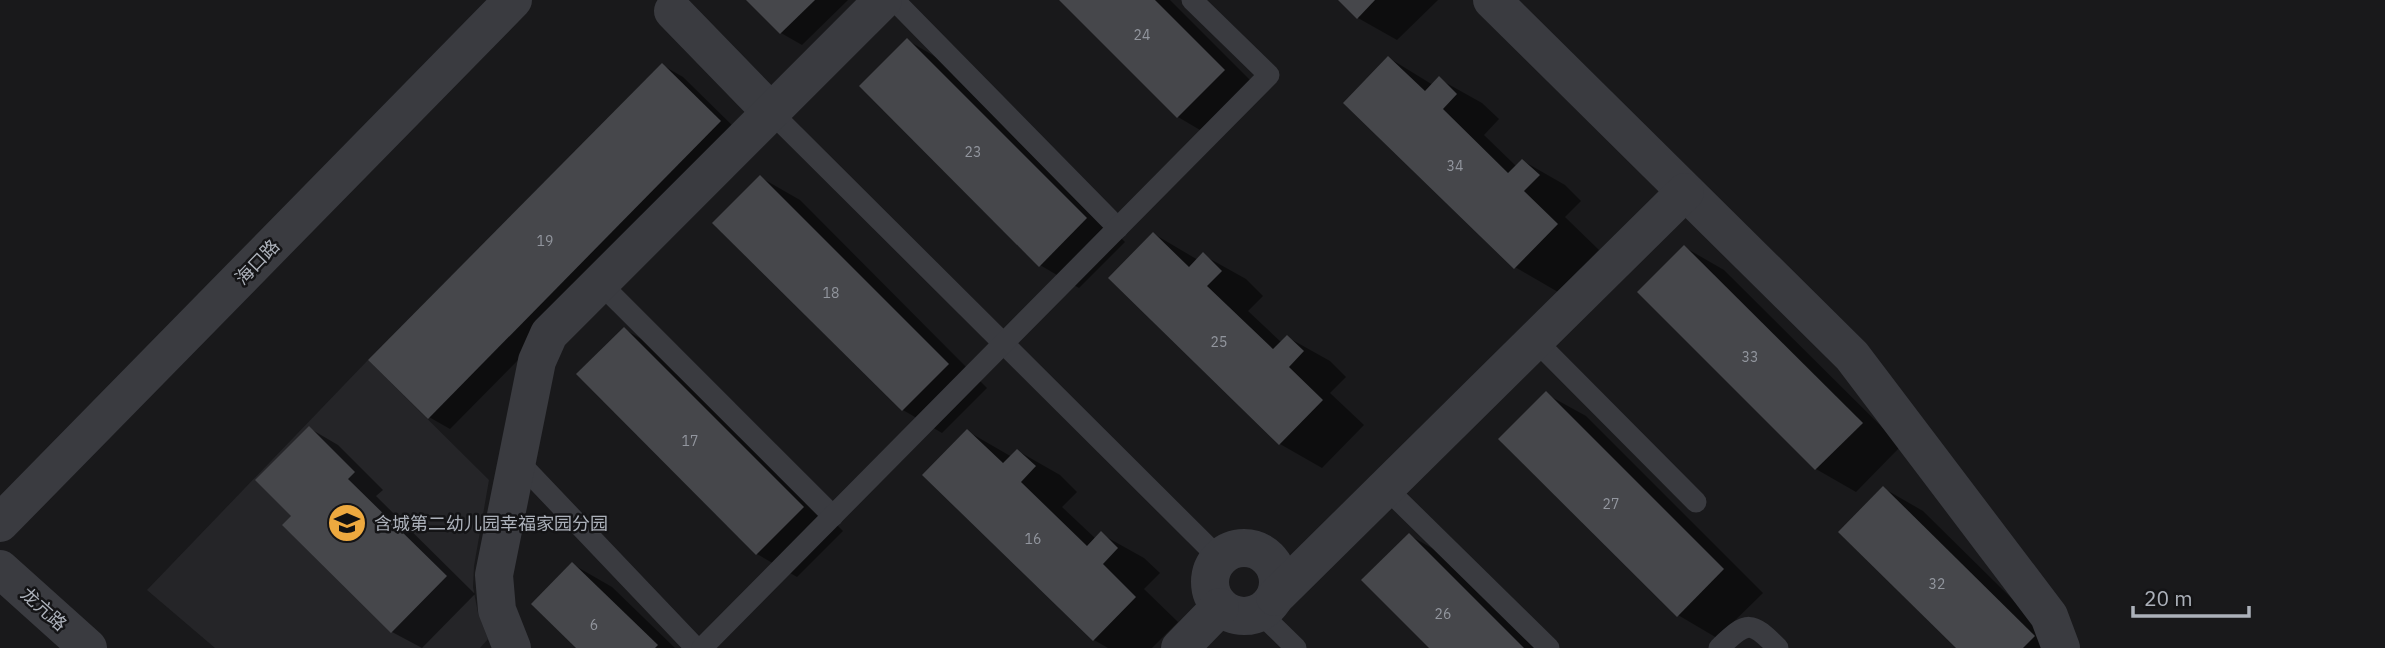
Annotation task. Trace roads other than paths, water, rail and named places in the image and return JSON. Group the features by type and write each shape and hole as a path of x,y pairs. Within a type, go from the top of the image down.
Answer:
{"street":[{"name":"海口路","path":"0,523 513,0"},
{"path":"512,648 497,610 494,575 537,361 549,334 883,0"},
{"path":"1493,0 1853,356 2049,616 2061,648"},
{"path":"673,11 771,112"},
{"path":"1268,605 1279,587 1278,576 1268,557 1249,548 1238,548 1219,558 1210,577 1210,588 1220,607 1239,616 1250,616 1268,605 1685,192"},
{"name":"龙亢路","path":"0,569 89,648"},
{"path":"1180,648 1220,607"}],"lane":[{"path":"894,0 1118,228"},
{"path":"702,648 1269,75 1192,0"},
{"path":"771,112 1219,558"},
{"path":"600,283 833,516"},
{"path":"1535,340 1696,502"},
{"path":"517,461 696,648"},
{"path":"1386,488 1549,648"},
{"path":"1268,605 1296,648"},
{"path":"1719,648 1735,632 1752,626 1779,648"}],"place":[{"name":"含城第二幼儿园幸福家园分园","path":"347,523"}]}
